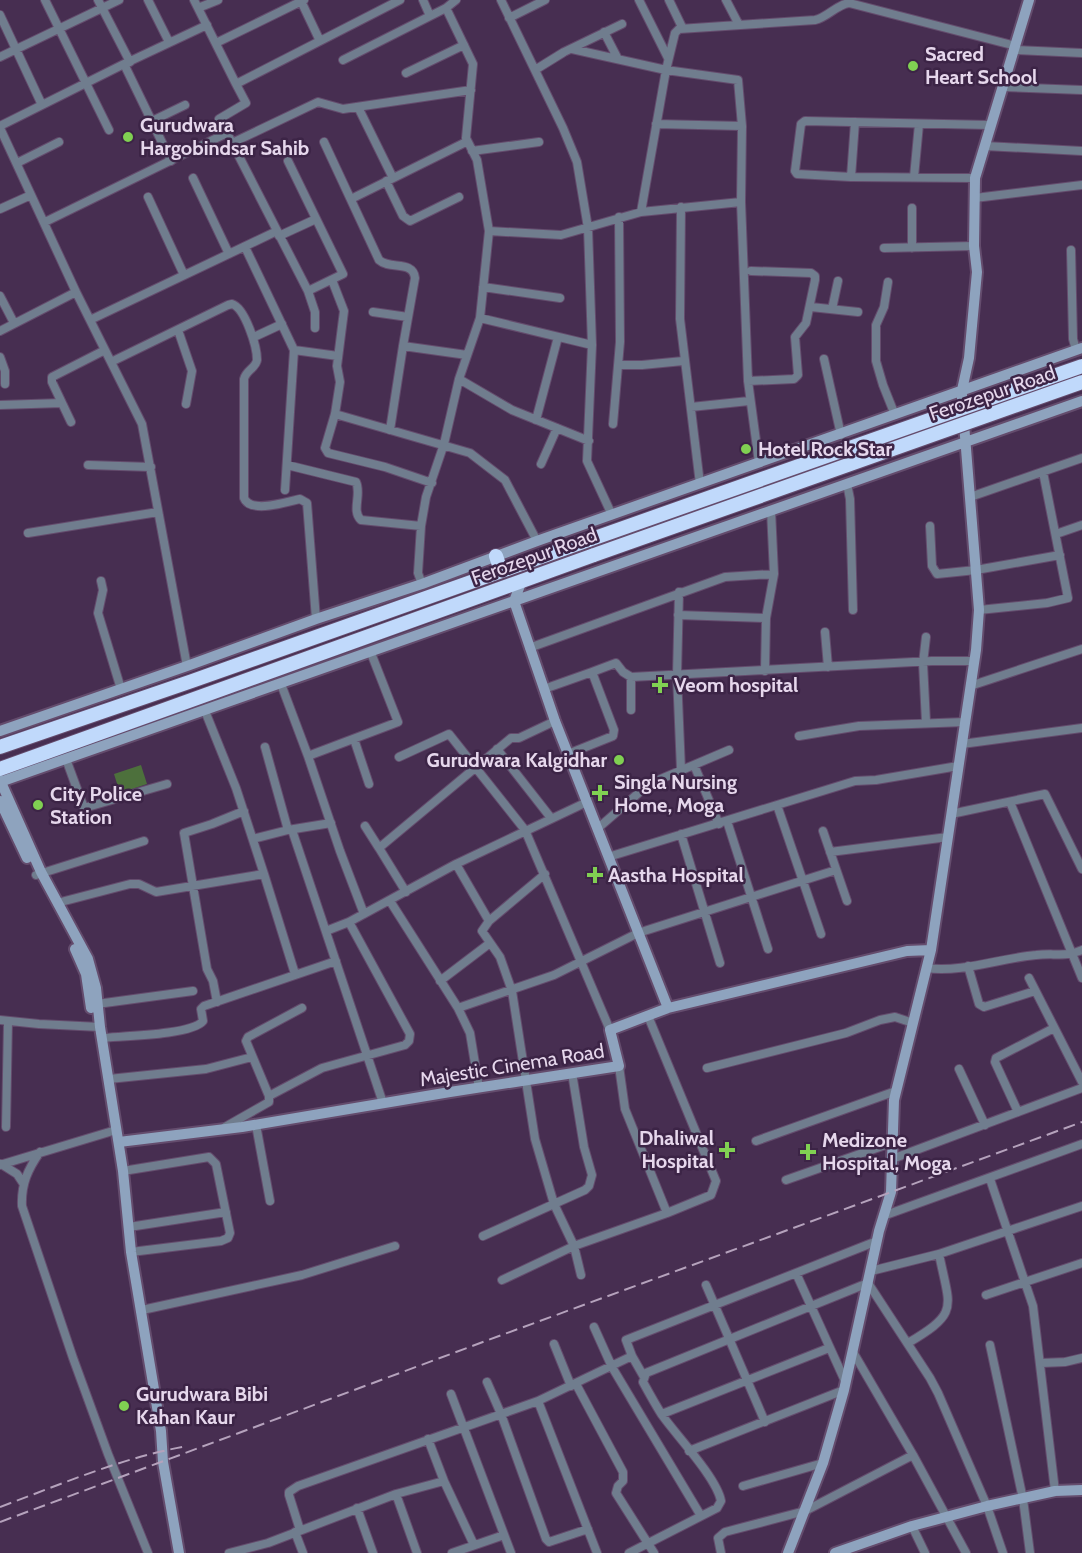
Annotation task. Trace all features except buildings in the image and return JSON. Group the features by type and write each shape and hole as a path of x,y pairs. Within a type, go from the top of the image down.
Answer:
{"highway":[{"name":"Ferozepur Road","path":"0,747 1082,366"},
{"name":"Ferozepur Road","path":"0,778 423,617 1082,382"},
{"path":"496,556 501,571"}],"street":[{"path":"45,0 109,130"},
{"path":"98,0 171,160"},
{"path":"0,57 119,0"},
{"path":"148,0 169,42"},
{"path":"218,0 196,4 246,103 219,119 308,291 315,312 315,328"},
{"path":"236,84 400,0"},
{"path":"423,0 430,16"},
{"path":"343,60 446,8 456,0"},
{"path":"501,0 575,156 588,228 592,345 589,466 612,515"},
{"path":"509,18 545,0"},
{"path":"639,0 669,58"},
{"path":"669,0 682,27"},
{"path":"726,0 738,23"},
{"path":"788,1553 823,1463 845,1386 883,1216 891,1192 891,1143 896,1091 930,950 948,837 974,661 979,610 962,390 968,370 977,272 974,246 975,178 1029,0"},
{"path":"216,43 302,1 320,41"},
{"path":"641,212 666,70 675,33 682,27 819,19 843,4 849,3 1016,48 1082,53"},
{"path":"422,584 418,573 420,526 426,497 444,444 459,379 480,318 489,231 477,160 466,142 473,64 446,8"},
{"path":"0,15 42,105"},
{"path":"535,70 622,24"},
{"path":"187,666 142,424 76,292 17,163 3,142 0,127 127,62 207,25"},
{"path":"604,33 618,59"},
{"path":"406,73 464,45"},
{"path":"572,49 666,70 738,80 742,126 741,202 749,401 759,463"},
{"path":"1003,87 1082,90"},
{"path":"232,143 318,102 343,109 471,90"},
{"path":"152,122 185,105"},
{"path":"358,107 390,179 403,216 410,221 459,197"},
{"path":"975,178 851,177 798,174 795,171 803,122 990,125"},
{"path":"851,177 855,122"},
{"path":"656,124 742,126"},
{"path":"914,177 919,124"},
{"path":"45,222 227,133"},
{"path":"17,163 59,142"},
{"path":"324,142 381,262 387,265 410,267 414,271 415,278 390,430"},
{"path":"351,199 466,142"},
{"path":"472,151 539,142"},
{"path":"984,146 1082,151"},
{"path":"288,161 343,274 308,291"},
{"path":"194,178 229,254"},
{"path":"975,198 1082,185"},
{"path":"0,209 31,195"},
{"path":"148,197 184,276"},
{"path":"489,231 557,235 641,212 741,202"},
{"path":"681,207 680,319 700,484"},
{"path":"912,208 912,248"},
{"path":"613,424 618,365 619,217"},
{"path":"90,320 229,254 316,219"},
{"path":"884,248 974,246"},
{"path":"245,247 294,350 285,490"},
{"path":"0,731 316,619 422,584 1079,349 1073,339 1071,250"},
{"path":"748,381 794,379 799,373 795,337 804,327 811,307 815,280 814,274 805,272 751,271"},
{"path":"333,280 344,311 337,369 341,379 335,414 325,446 328,453 385,467 432,483"},
{"path":"832,309 838,281"},
{"path":"888,282 884,306 876,325 876,361 895,415"},
{"path":"483,287 560,298"},
{"path":"0,331 76,292"},
{"path":"0,296 14,323"},
{"path":"111,362 232,304 239,307 254,337 257,360 255,365 246,372 244,379 244,498 246,503 252,506 300,499 307,503 316,619"},
{"path":"811,307 858,312"},
{"path":"373,312 408,317"},
{"path":"480,318 592,345"},
{"path":"254,337 282,324"},
{"path":"178,330 192,371 186,404"},
{"path":"536,420 558,337"},
{"path":"404,346 467,355"},
{"path":"71,422 52,382 52,377 105,350"},
{"path":"294,350 338,356"},
{"path":"0,357 5,371 5,384"},
{"path":"824,359 841,435"},
{"path":"618,365 684,361"},
{"path":"459,379 512,410 590,441"},
{"path":"691,407 749,401"},
{"path":"173,1553 99,1031 96,988 88,959 38,874 0,778 66,759 371,653 847,484 965,436 1082,401"},
{"path":"0,405 62,404"},
{"path":"335,414 470,453 501,475 537,541"},
{"path":"541,464 557,428"},
{"path":"970,497 1082,458"},
{"path":"88,465 151,467"},
{"path":"287,465 356,482 359,490 357,514 361,520 420,526"},
{"path":"979,610 1067,600 1069,596 1042,472"},
{"path":"847,484 850,499 853,610"},
{"path":"765,670 766,618 774,574 771,510"},
{"path":"28,533 158,512"},
{"path":"1056,534 1082,525"},
{"path":"930,526 932,566 937,574 976,570 1060,555"},
{"path":"529,648 679,592 730,576 774,574"},
{"path":"101,581 103,590 98,613 121,689"},
{"path":"521,583 514,601 529,648 555,721 668,1008"},
{"path":"679,592 676,675 681,770"},
{"path":"678,615 766,618"},
{"path":"825,632 828,667"},
{"path":"926,637 923,663 926,722"},
{"path":"970,686 1082,649"},
{"path":"308,756 398,722 371,653"},
{"path":"544,690 616,663 623,672 631,677 974,661"},
{"path":"568,754 614,734 592,672"},
{"path":"631,677 631,710"},
{"path":"281,684 364,914"},
{"path":"205,711 244,810 295,974"},
{"path":"379,848 511,738 519,738 555,721"},
{"path":"799,736 859,726 965,722"},
{"path":"962,744 1082,728"},
{"path":"399,757 449,734 525,830 610,1030"},
{"path":"354,739 369,784"},
{"path":"265,747 290,830 383,1103"},
{"path":"497,749 551,818"},
{"path":"597,829 649,784 729,750"},
{"path":"66,759 84,808 167,784"},
{"path":"694,765 723,822 752,897 768,949"},
{"path":"608,857 855,782 958,766"},
{"path":"951,814 1045,794 1082,869"},
{"path":"0,801 86,974 109,1079 113,1131 119,1142 131,1252 142,1310 160,1431 162,1462 178,1553"},
{"path":"326,931 390,901 456,864 587,802"},
{"path":"1010,802 1082,978"},
{"path":"777,805 821,934"},
{"path":"217,1002 213,981 207,969 184,833 244,810"},
{"path":"253,839 331,823"},
{"path":"365,826 406,892"},
{"path":"823,831 847,902"},
{"path":"681,834 720,963"},
{"path":"830,852 948,837"},
{"path":"38,874 144,841"},
{"path":"456,864 489,921"},
{"path":"458,1008 512,991 580,962 638,933 836,870"},
{"path":"57,903 130,884 139,884 156,892 264,874"},
{"path":"545,874 489,921 482,931 500,957 512,991 536,1139 554,1204 574,1246 581,1275"},
{"path":"390,901 458,1008 470,1033 479,1088"},
{"path":"269,1096 322,1068 408,1044 410,1037 349,922"},
{"path":"440,981 490,943"},
{"name":"Majestic Cinema Road","path":"119,1142 256,1125 619,1066 610,1030 668,1008 907,951 930,950"},
{"path":"926,968 968,966 1038,954 1071,955 1082,950"},
{"path":"6,1127 4,1020 99,1031 171,1032 196,1027 203,1021 201,1009 217,1002 336,961"},
{"path":"968,966 979,1004 984,1007 1035,991"},
{"path":"1029,978 1082,1082"},
{"path":"97,1004 193,991"},
{"path":"218,1130 269,1102 269,1096 246,1041 248,1036 302,1008"},
{"path":"502,1280 574,1246 667,1214 711,1195 716,1181 648,1016"},
{"path":"707,1068 846,1033 880,1020 895,1017 913,1023"},
{"path":"1018,1112 994,1062 996,1058 1054,1028"},
{"path":"109,1079 206,1069 252,1057"},
{"path":"619,1066 625,1109 667,1214"},
{"path":"960,1069 986,1125"},
{"path":"483,1236 590,1186 592,1180 584,1147 572,1073"},
{"path":"892,1160 1082,1088"},
{"path":"756,1141 896,1091"},
{"path":"256,1125 270,1201"},
{"path":"1,1164 113,1131"},
{"path":"786,1180 891,1143"},
{"path":"883,1216 1082,1144"},
{"path":"40,1152 28,1170 23,1183 22,1206 108,1454 148,1553"},
{"path":"123,1171 209,1157 216,1164 230,1233 225,1239 131,1252"},
{"path":"1,1164 17,1174 23,1183"},
{"path":"990,1179 1033,1306 1055,1491"},
{"path":"871,1272 939,1254 1082,1206"},
{"path":"129,1227 226,1212"},
{"path":"644,1377 626,1340 877,1242"},
{"path":"142,1310 302,1275 395,1246"},
{"path":"908,1343 934,1327 947,1311 948,1298 939,1254"},
{"path":"986,1295 1082,1263"},
{"path":"796,1273 845,1386"},
{"path":"868,1283 938,1393 987,1506 1003,1553"},
{"path":"629,1553 717,1508 721,1501 704,1469 662,1414 643,1382 646,1373 868,1283"},
{"path":"706,1285 765,1422"},
{"path":"594,1327 612,1367 701,1516"},
{"path":"554,1344 573,1385 622,1472 622,1481 616,1493 654,1553"},
{"path":"990,1345 1023,1499 1030,1553"},
{"path":"662,1414 830,1348"},
{"path":"853,1352 914,1455 966,1553"},
{"path":"303,1553 289,1495 293,1489 538,1401 632,1356"},
{"path":"1041,1363 1065,1362 1082,1358"},
{"path":"487,1382 501,1414 546,1539 549,1542 588,1528"},
{"path":"689,1450 765,1422 845,1386"},
{"path":"451,1394 511,1553"},
{"path":"538,1401 597,1553"},
{"path":"428,1439 444,1481 474,1545"},
{"path":"721,1553 718,1538 725,1532 805,1511 914,1455"},
{"path":"743,1486 823,1463"},
{"path":"229,1553 268,1543 396,1494 444,1481"},
{"path":"835,1553 947,1516 1055,1491 1082,1490"},
{"path":"396,1494 417,1553"},
{"path":"357,1508 373,1553"},
{"path":"912,1526 925,1553"},
{"path":"455,1552 504,1535"}],"green space":[{"path":"141,765 147,784 120,793 114,774"}],"railway":[{"path":"0,1522 1082,1122"},
{"path":"0,1507 116,1464 188,1446"}],"place":[{"name":"Sacred Heart School","path":"913,66"},
{"name":"Gurudwara Hargobindsar Sahib","path":"128,137"},
{"name":"Hotel Rock Star","path":"746,449"},
{"name":"Veom hospital","path":"660,685"},
{"name":"Gurudwara Kalgidhar","path":"619,760"},
{"name":"Singla Nursing Home, Moga","path":"600,793"},
{"name":"City Police Station","path":"38,805"},
{"name":"Aastha Hospital","path":"595,875"},
{"name":"Dhaliwal Hospital","path":"727,1150"},
{"name":"Medizone Hospital, Moga","path":"808,1152"},
{"name":"Gurudwara Bibi Kahan Kaur","path":"124,1406"}]}
